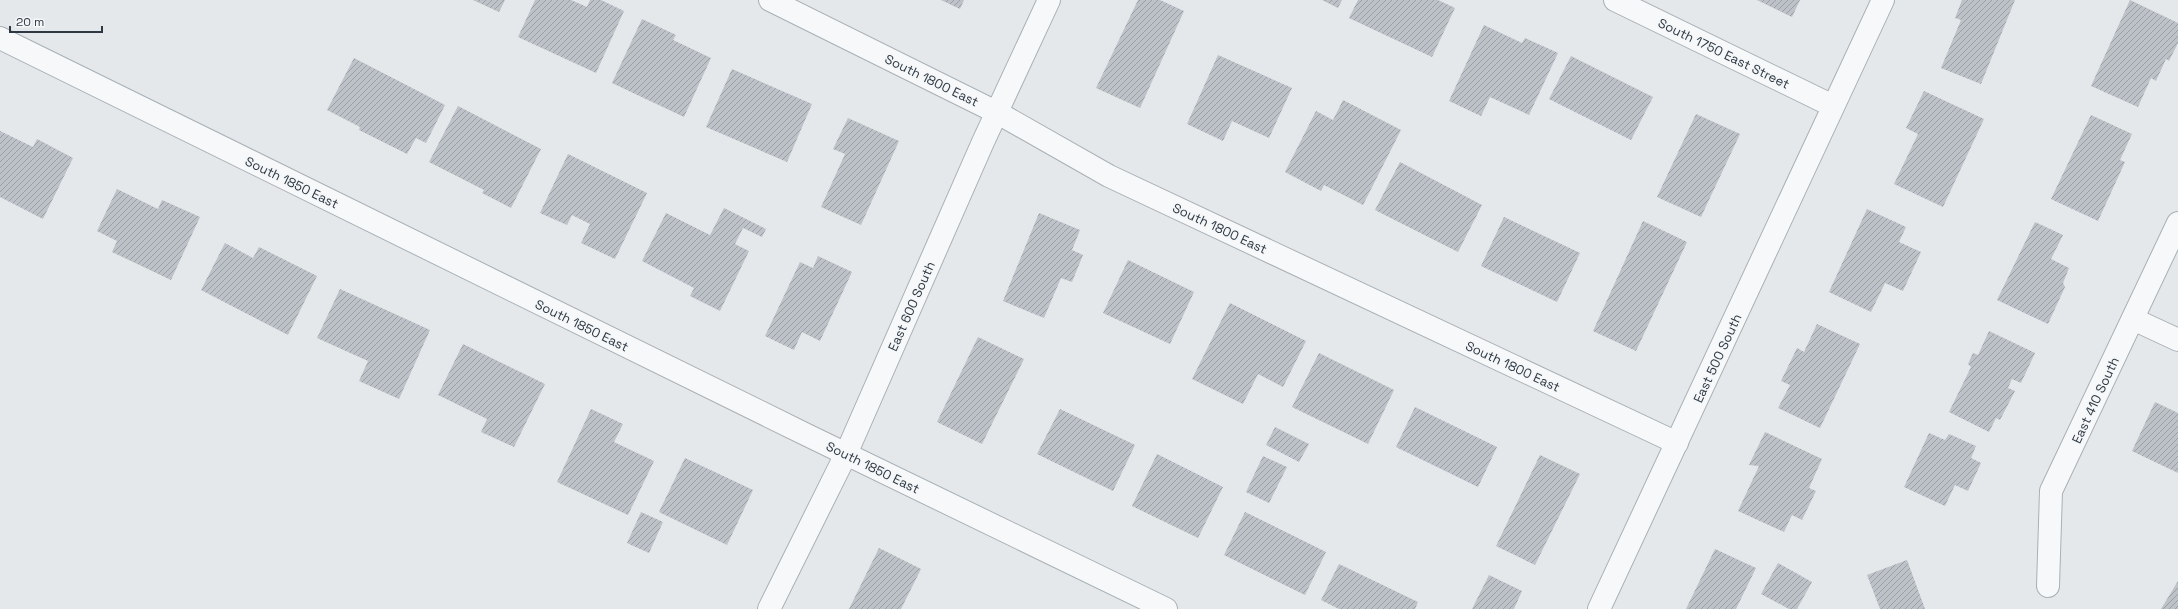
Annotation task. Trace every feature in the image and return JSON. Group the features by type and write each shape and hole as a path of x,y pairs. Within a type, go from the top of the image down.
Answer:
{"street":[{"name":"South 1800 East","path":"770,0 998,113 1109,176 1677,443"},
{"name":"East 600 South","path":"769,609 846,454 983,142 998,113 1048,0"},
{"name":"South 1750 East Street","path":"1615,0 1833,106"},
{"name":"East 500 South","path":"1599,609 1883,0"},
{"name":"South 1850 East","path":"0,38 846,454 1166,609"},
{"name":"East 410 South","path":"2048,586 2051,491 2178,223"},
{"path":"2133,319 2178,340"}],"building":[{"path":"473,0 505,0 499,12"},
{"path":"535,0 571,0 587,7 590,0 601,0 624,11 596,73 518,37"},
{"path":"941,0 964,0 960,9"},
{"path":"1138,0 1160,0 1184,11 1140,108 1096,88"},
{"path":"1322,0 1342,0 1338,8"},
{"path":"1358,0 1438,0 1455,8 1432,57 1349,18"},
{"path":"1757,0 1800,0 1792,17"},
{"path":"1962,0 2015,0 1981,84 1941,68 1961,20 1955,18"},
{"path":"2130,0 2178,23 2178,43 2169,61 2166,59 2156,81 2151,78 2138,107 2091,86"},
{"path":"642,19 676,35 673,40 711,58 684,117 612,83"},
{"path":"1484,25 1522,43 1525,38 1558,53 1529,115 1490,97 1481,116 1449,101"},
{"path":"1218,55 1292,88 1269,138 1232,121 1223,141 1187,124"},
{"path":"1571,56 1653,97 1631,140 1549,99"},
{"path":"354,58 445,105 426,143 416,138 407,154 359,130 360,127 327,110"},
{"path":"732,69 812,104 787,162 706,127"},
{"path":"1924,91 1984,119 1943,207 1894,184 1918,134 1906,128"},
{"path":"1343,100 1401,130 1363,205 1324,185 1321,191 1285,172 1316,111 1333,120"},
{"path":"458,106 541,149 511,208 482,193 484,190 429,162"},
{"path":"1696,114 1740,134 1701,217 1657,197"},
{"path":"2091,115 2132,134 2120,160 2125,162 2098,221 2051,199"},
{"path":"848,118 899,141 861,225 821,207 845,154 833,149"},
{"path":"0,131 33,147 37,139 73,158 43,219 0,197"},
{"path":"568,154 647,193 615,259 581,243 590,224 572,215 567,225 540,213"},
{"path":"1400,162 1482,205 1458,252 1375,210"},
{"path":"117,189 158,209 162,200 200,217 171,280 112,252 117,241 97,231"},
{"path":"724,208 766,229 762,237 743,228 735,244 749,251 720,311 690,296 694,288 642,261 666,213 710,235"},
{"path":"1867,209 1906,227 1899,242 1921,252 1903,291 1885,283 1871,312 1829,292"},
{"path":"1039,213 1080,230 1072,250 1083,255 1072,282 1061,278 1044,318 1003,301"},
{"path":"1504,217 1580,253 1557,302 1481,266"},
{"path":"1643,221 1687,242 1636,351 1593,331"},
{"path":"2035,222 2063,235 2051,259 2069,268 2063,283 2065,287 2048,324 1997,300"},
{"path":"225,243 253,258 259,247 317,276 288,335 201,290"},
{"path":"818,256 852,272 820,341 802,332 794,350 765,336 800,262 813,268"},
{"path":"1128,260 1194,292 1170,344 1103,313"},
{"path":"340,289 430,330 399,399 359,381 368,361 317,338"},
{"path":"1230,303 1306,341 1283,387 1258,374 1243,404 1192,379"},
{"path":"1817,324 1860,344 1820,428 1778,408 1790,385 1781,381 1797,348 1804,352"},
{"path":"1989,331 2035,353 2021,383 2012,379 2008,388 2015,391 2000,420 1996,418 1989,432 1949,412 1971,367 1968,364 1973,353 1978,355"},
{"path":"978,337 1024,359 982,444 937,422"},
{"path":"463,344 545,384 514,447 481,432 487,419 438,395"},
{"path":"1319,353 1394,390 1368,444 1292,407"},
{"path":"2155,402 2178,413 2178,473 2132,451"},
{"path":"1415,407 1497,447 1478,487 1396,447"},
{"path":"591,409 623,424 614,442 654,461 628,515 557,482"},
{"path":"1060,409 1135,445 1113,491 1037,454"},
{"path":"1275,427 1309,444 1299,462 1266,445"},
{"path":"1765,432 1822,459 1809,488 1816,491 1802,520 1792,515 1784,532 1738,511 1759,466 1749,465"},
{"path":"1929,433 1945,440 1949,434 1976,446 1971,458 1981,463 1968,491 1955,485 1945,506 1904,487"},
{"path":"1157,454 1223,487 1198,538 1132,506"},
{"path":"1540,455 1580,474 1535,565 1496,546"},
{"path":"1263,456 1287,467 1269,503 1246,492"},
{"path":"685,458 753,490 727,545 659,512"},
{"path":"641,512 663,522 649,553 627,543"},
{"path":"1245,512 1326,552 1305,595 1224,555"},
{"path":"879,548 921,569 901,609 849,609"},
{"path":"1715,549 1756,568 1736,609 1686,609"},
{"path":"1907,560 1925,609 1880,609 1867,575"},
{"path":"1778,563 1812,582 1797,609 1789,609 1761,594"},
{"path":"1339,564 1418,602 1415,609 1339,609 1321,600"},
{"path":"1489,575 1522,591 1514,609 1472,609"},
{"path":"2178,581 2178,609 2161,609"}]}
